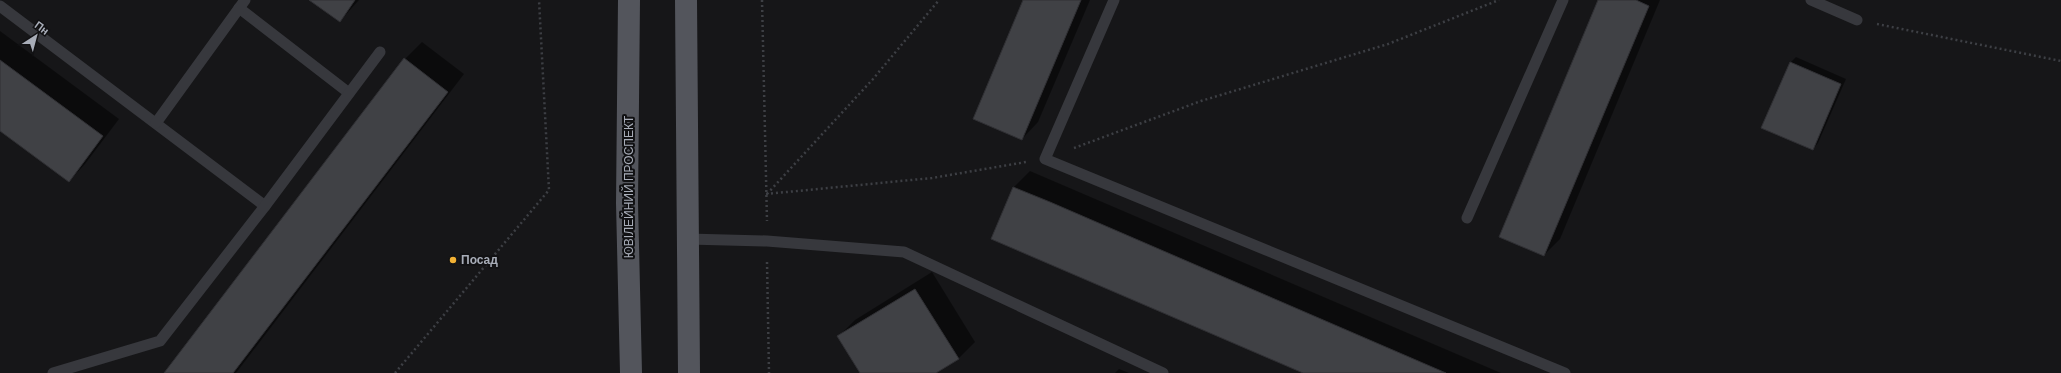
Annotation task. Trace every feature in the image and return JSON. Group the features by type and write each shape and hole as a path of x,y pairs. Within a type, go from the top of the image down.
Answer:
{"main road":[{"name":"ЮВІЛЕЙНИЙ ПРОСПЕКТ","path":"629,0 628,203 631,373"},
{"path":"686,0 689,373"}],"lane":[{"path":"1114,0 1045,158 1565,373"},
{"path":"1467,218 1563,0"},
{"path":"1811,0 1857,20"},
{"path":"156,123 242,4 350,93"},
{"path":"0,6 265,206"},
{"path":"52,373 160,341 265,206 380,52"},
{"path":"688,239 767,240 904,252 1163,373"}],"path":[{"path":"395,373 549,190 539,0"},
{"path":"762,0 769,373"},
{"path":"766,194 873,79 939,0"},
{"path":"766,194 932,178 1045,158 1201,101 1388,44 1499,0"},
{"path":"1857,20 2061,61"}],"building":[{"path":"309,0 355,0 340,22"},
{"path":"1023,0 1081,0 1022,140 973,119"},
{"path":"1598,0 1636,0 1649,6 1544,256 1499,237"},
{"path":"404,58 448,92 233,373 164,373"},
{"path":"0,60 103,136 69,182 0,131"},
{"path":"1790,62 1841,84 1813,150 1761,128"},
{"path":"1013,187 1446,373 1303,373 991,239"},
{"path":"915,289 959,359 936,373 860,373 837,336"}],"place":[{"name":"Посад","path":"453,260"}]}
